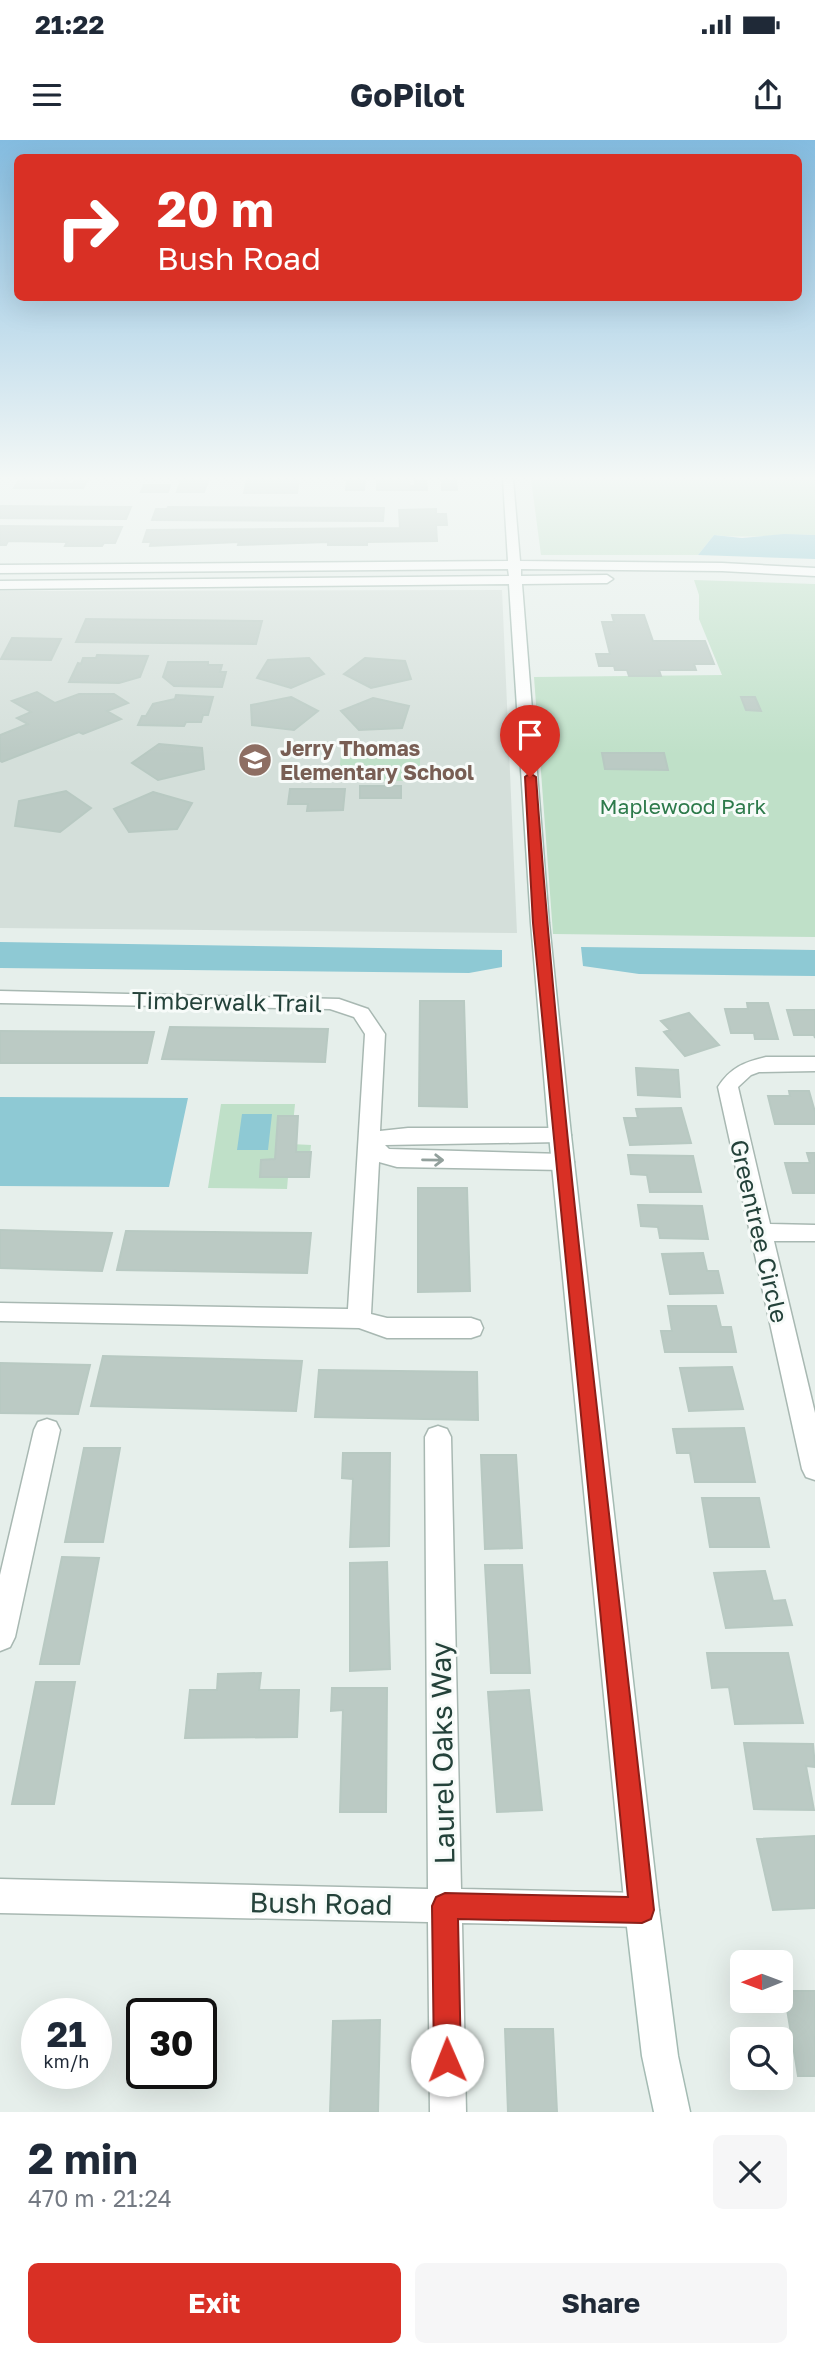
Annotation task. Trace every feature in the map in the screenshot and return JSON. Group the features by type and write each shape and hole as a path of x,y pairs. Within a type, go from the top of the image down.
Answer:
{"street":[{"path":"261,571 734,576 815,580"},
{"path":"0,585 584,571"},
{"path":"797,571 815,572"},
{"path":"516,573 540,923 560,1135 642,1910 660,2056 673,2112"},
{"name":"Timberwalk Trail","path":"0,997 332,1003 361,1013 375,1034 359,1319"},
{"name":"Greentree Circle","path":"815,1064 756,1065 733,1077 728,1087 815,1469"},
{"path":"560,1135 408,1135 387,1136 370,1142 383,1155 397,1159 563,1162"},
{"path":"759,1232 815,1233"},
{"path":"0,1312 359,1319 387,1328 471,1328"},
{"path":"0,1637 47,1430"},
{"name":"Laurel Oaks Way","path":"438,1437 448,2112"},
{"name":"Bush Road","path":"0,1896 642,1910"}],"shaded area":[{"name":"Jerry Thomas Elementary School","path":"502,590 517,933 0,928 0,591"}],"green space":[{"name":"Maplewood Park","path":"694,580 815,584 815,937 553,934 534,677 722,675 699,619 699,595"},
{"path":"342,746 420,747 420,781 338,781"},
{"path":"221,1104 295,1104 291,1144 311,1145 308,1177 288,1177 287,1189 208,1188"}],"water":[{"path":"0,942 502,950 502,967 469,973 0,968"},
{"path":"581,947 815,950 815,976 639,974 583,966"},
{"path":"0,1097 188,1098 169,1187 0,1186"},
{"path":"242,1114 272,1114 268,1150 237,1150"}],"building":[{"path":"612,615 644,615 653,641 705,641 714,664 694,664 696,670 659,670 661,676 629,676 627,670 615,670 614,666 599,666 596,654 610,654 602,622 614,622"},
{"path":"86,619 262,621 256,644 76,642"},
{"path":"12,638 61,639 51,660 1,659"},
{"path":"97,655 148,656 140,677 119,683 69,682 83,658 96,658"},
{"path":"309,658 324,674 291,688 257,678 268,660"},
{"path":"365,658 405,661 411,679 371,688 344,674"},
{"path":"168,662 208,662 208,665 222,665 220,672 226,672 222,687 174,686 163,677"},
{"path":"37,692 55,703 79,694 114,694 128,703 107,711 121,719 0,761 0,735 28,724 17,718 31,712 12,701"},
{"path":"176,695 213,697 208,715 203,715 201,722 186,722 184,726 138,725 153,704 175,699"},
{"path":"291,697 318,711 294,730 252,725 251,705"},
{"path":"741,697 755,697 761,711 746,710"},
{"path":"373,698 409,706 402,728 359,730 341,711"},
{"path":"159,744 202,748 204,769 158,780 132,763"},
{"path":"602,753 664,753 668,770 605,769"},
{"path":"360,786 401,786 401,798 360,798"},
{"path":"290,789 345,789 343,810 307,811 308,804 288,804"},
{"path":"66,791 91,808 60,832 15,826 19,801"},
{"path":"153,792 192,803 177,829 129,832 114,809"},
{"path":"420,1001 464,1001 467,1107 419,1106"},
{"path":"747,1003 768,1003 778,1039 755,1039 754,1033 731,1033 725,1009 748,1009"},
{"path":"787,1010 815,1010 815,1038 814,1035 794,1035"},
{"path":"689,1013 719,1045 685,1056 664,1032 670,1030 661,1021"},
{"path":"170,1027 328,1029 325,1062 162,1059"},
{"path":"0,1031 154,1032 147,1063 0,1063"},
{"path":"636,1068 678,1070 680,1097 638,1095"},
{"path":"789,1091 809,1091 815,1112 815,1124 775,1124 768,1096 790,1096"},
{"path":"681,1108 691,1143 630,1145 624,1118 638,1118 636,1109"},
{"path":"278,1116 298,1116 296,1152 311,1152 309,1177 260,1177 261,1160 275,1159"},
{"path":"807,1153 815,1153 815,1193 793,1193 785,1163 810,1163"},
{"path":"628,1155 693,1156 701,1192 650,1192 647,1175 631,1174"},
{"path":"418,1188 467,1188 470,1291 418,1292"},
{"path":"638,1205 702,1206 708,1239 660,1238 658,1227 641,1226"},
{"path":"0,1230 112,1233 102,1271 0,1268"},
{"path":"126,1231 311,1233 307,1273 117,1270"},
{"path":"703,1253 707,1271 718,1271 723,1293 670,1294 662,1254"},
{"path":"668,1306 716,1306 721,1327 731,1327 736,1352 665,1352 661,1331 672,1331"},
{"path":"103,1356 302,1361 296,1411 91,1406"},
{"path":"0,1363 90,1365 78,1414 0,1413"},
{"path":"732,1367 743,1409 689,1411 680,1368"},
{"path":"319,1370 477,1372 478,1420 315,1417"},
{"path":"744,1428 755,1482 695,1482 690,1453 677,1453 673,1429"},
{"path":"84,1448 120,1448 103,1542 65,1542"},
{"path":"343,1453 390,1453 389,1546 350,1547 353,1479 342,1478"},
{"path":"481,1455 516,1455 522,1548 485,1549"},
{"path":"702,1498 759,1498 769,1547 710,1547"},
{"path":"62,1557 99,1558 79,1664 40,1664"},
{"path":"387,1562 390,1669 350,1671 350,1563"},
{"path":"485,1565 522,1565 530,1673 491,1673"},
{"path":"765,1571 773,1601 785,1600 792,1625 726,1628 714,1573"},
{"path":"707,1653 788,1653 803,1723 735,1724 729,1687 712,1688"},
{"path":"261,1673 259,1690 299,1690 297,1737 185,1738 190,1690 217,1690 218,1674"},
{"path":"36,1682 75,1682 54,1804 12,1804"},
{"path":"332,1688 387,1688 386,1812 340,1812 343,1710 331,1711"},
{"path":"529,1690 542,1810 497,1812 488,1692"},
{"path":"744,1743 813,1744 815,1767 806,1766 814,1810 754,1809"},
{"path":"815,1836 815,1908 773,1910 757,1839"},
{"path":"793,1991 815,1991 815,2076 798,2076 793,2027 790,2027 788,2013 793,2013"},
{"path":"380,2020 378,2112 330,2112 333,2021"},
{"path":"505,2029 553,2029 557,2112 508,2112"}],"place":[{"name":"Jerry Thomas Elementary School","path":"255,760"}],"route":[{"path":"447,2060 445,1906 642,1910 560,1135 540,923 530,777"}]}
